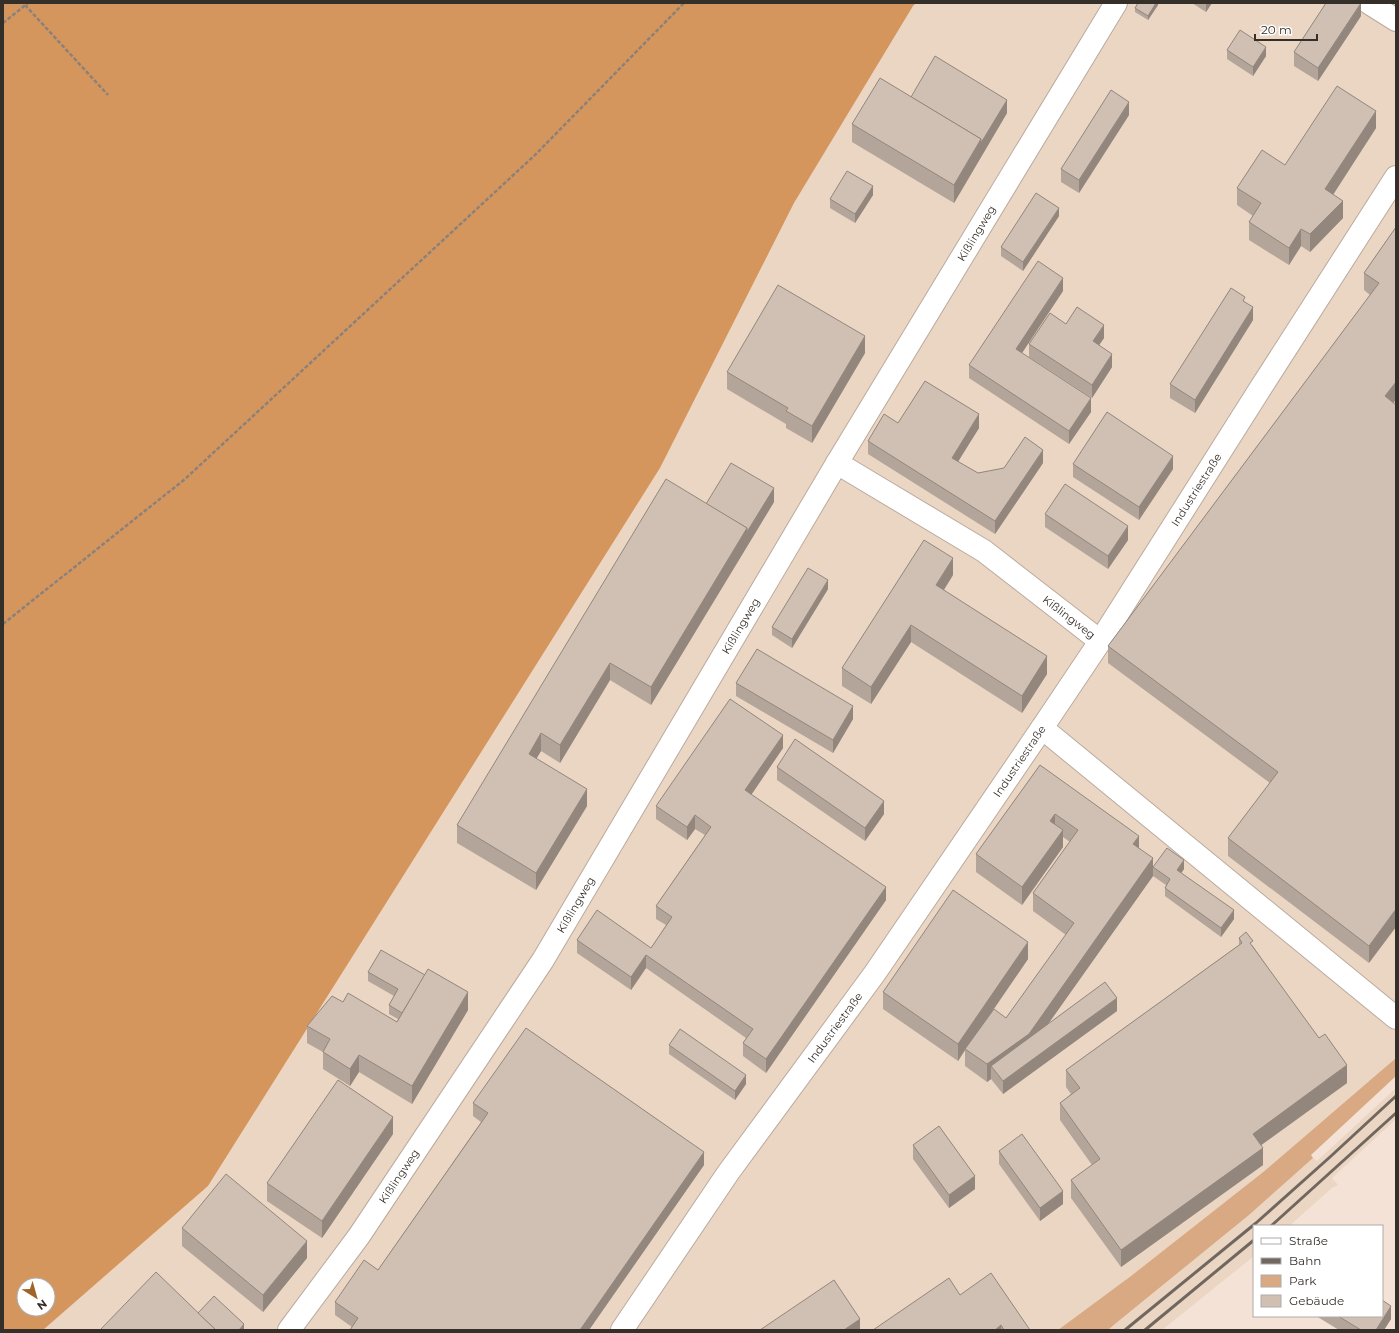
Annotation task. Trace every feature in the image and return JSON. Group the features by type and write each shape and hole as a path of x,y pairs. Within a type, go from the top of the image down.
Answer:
{"street":[{"name":"Kißlingweg","path":"288,1330 359,1236 543,960 837,463 1116,3"},
{"path":"1369,3 1396,20"},
{"name":"Industriestraße","path":"622,1330 728,1173 875,973 1042,728 1101,640 1396,177"},
{"name":"Kißlingweg","path":"837,463 984,551 1091,634 1101,640"},
{"path":"1042,728 1396,1018"}],"path":[{"path":"3,624 185,479 536,155 684,3"},
{"path":"3,23 27,4 108,95"}],"shaded area":[{"path":"3,3 916,3 794,203 660,468 208,1186 43,1330 3,1330"},
{"path":"916,3 1396,3 1396,1058 1262,1173 1131,1276 1058,1330 43,1330 208,1186 660,468 794,203"},
{"path":"1396,1088 1396,1119 1332,1178 1338,1185 1332,1188 1290,1225 1253,1225 1253,1257 1162,1330 1108,1330 1249,1215 1313,1158 1317,1161"}],"green space":[{"path":"1396,1058 1396,1076 1311,1155 1313,1158 1249,1215 1108,1330 1058,1330 1131,1276 1262,1173"}],"building":[{"path":"1138,3 1156,3 1148,16 1135,8"},
{"path":"1326,3 1361,3 1318,68 1294,52"},
{"path":"1240,30 1266,47 1253,67 1227,50"},
{"path":"935,56 1007,100 981,143 981,139 911,97"},
{"path":"880,78 981,139 954,185 852,124"},
{"path":"1337,86 1376,111 1325,189 1343,201 1310,234 1301,229 1289,248 1249,222 1261,203 1237,188 1262,150 1285,165"},
{"path":"1111,90 1129,102 1079,180 1061,169"},
{"path":"847,171 873,186 855,214 830,199"},
{"path":"1036,193 1059,208 1023,262 1001,247"},
{"path":"1396,227 1396,382 1385,396 1396,405 1396,909 1369,946 1228,838 1278,772 1108,646 1379,283 1364,273"},
{"path":"1038,261 1063,278 1016,349 1091,398 1069,431 969,365"},
{"path":"778,285 865,336 812,426 786,411 788,408 727,372"},
{"path":"1231,288 1245,297 1243,301 1253,307 1195,400 1170,384"},
{"path":"1077,307 1104,325 1093,341 1112,354 1092,385 1029,344 1050,313 1066,324"},
{"path":"925,381 979,414 952,458 978,473 1004,468 1025,437 1043,450 995,521 868,441 884,414 898,423"},
{"path":"1107,412 1173,456 1139,507 1073,464"},
{"path":"731,463 774,488 747,532 747,528 706,504"},
{"path":"666,479 747,528 651,687 610,663 560,745 541,733 529,754 587,789 536,873 457,825"},
{"path":"1065,484 1128,526 1108,556 1045,514"},
{"path":"924,540 953,558 936,585 1047,656 1022,696 911,625 871,687 842,668"},
{"path":"808,568 828,580 792,639 772,627"},
{"path":"757,649 853,706 833,740 736,683"},
{"path":"730,699 783,735 745,790 886,887 766,1059 743,1043 753,1029 646,955 631,977 577,940 597,910 651,948 672,917 656,906 711,827 695,815 687,827 656,806"},
{"path":"795,739 884,801 865,828 777,767"},
{"path":"1040,765 1139,836 1133,844 1153,858 1029,1034 987,1064 965,1049 994,1009 1006,1018 1074,923 1033,893 1078,830 1055,814 1050,821 1063,830 1022,887 976,854"},
{"path":"1167,848 1184,860 1177,870 1234,910 1221,928 1165,888 1170,879 1153,867"},
{"path":"953,890 1028,942 958,1044 883,992"},
{"path":"1246,932 1253,941 1250,943 1319,1038 1325,1034 1347,1065 1253,1134 1263,1148 1121,1250 1071,1180 1100,1159 1060,1103 1080,1088 1066,1070 1242,943 1239,938"},
{"path":"381,950 425,975 402,1013 389,1005 398,989 368,972"},
{"path":"428,969 468,992 412,1086 359,1055 350,1069 323,1052 330,1039 307,1026 332,996 343,1002 348,993 397,1022"},
{"path":"1105,982 1117,998 1003,1081 991,1066"},
{"path":"526,1028 704,1152 580,1330 350,1330 358,1318 335,1302 364,1260 378,1270 488,1113 473,1103"},
{"path":"680,1029 746,1075 735,1091 669,1045"},
{"path":"338,1080 393,1117 322,1221 267,1183"},
{"path":"939,1126 975,1176 949,1195 913,1145"},
{"path":"1022,1134 1063,1191 1040,1208 999,1151"},
{"path":"226,1174 307,1241 263,1295 182,1228"},
{"path":"156,1272 216,1330 100,1330"},
{"path":"991,1273 1030,1330 1004,1330 1001,1325 995,1330 873,1330 949,1278 960,1295"},
{"path":"834,1280 860,1319 844,1330 760,1330"},
{"path":"214,1296 244,1324 239,1330 216,1330 198,1313"},
{"path":"1383,1301 1391,1306 1376,1330 1361,1330 1340,1317 1383,1317"}],"railway":[{"path":"1254,1225 1396,1096"},
{"path":"1272,1225 1396,1113"},
{"path":"1125,1330 1253,1225"},
{"path":"1145,1330 1253,1241"}]}
